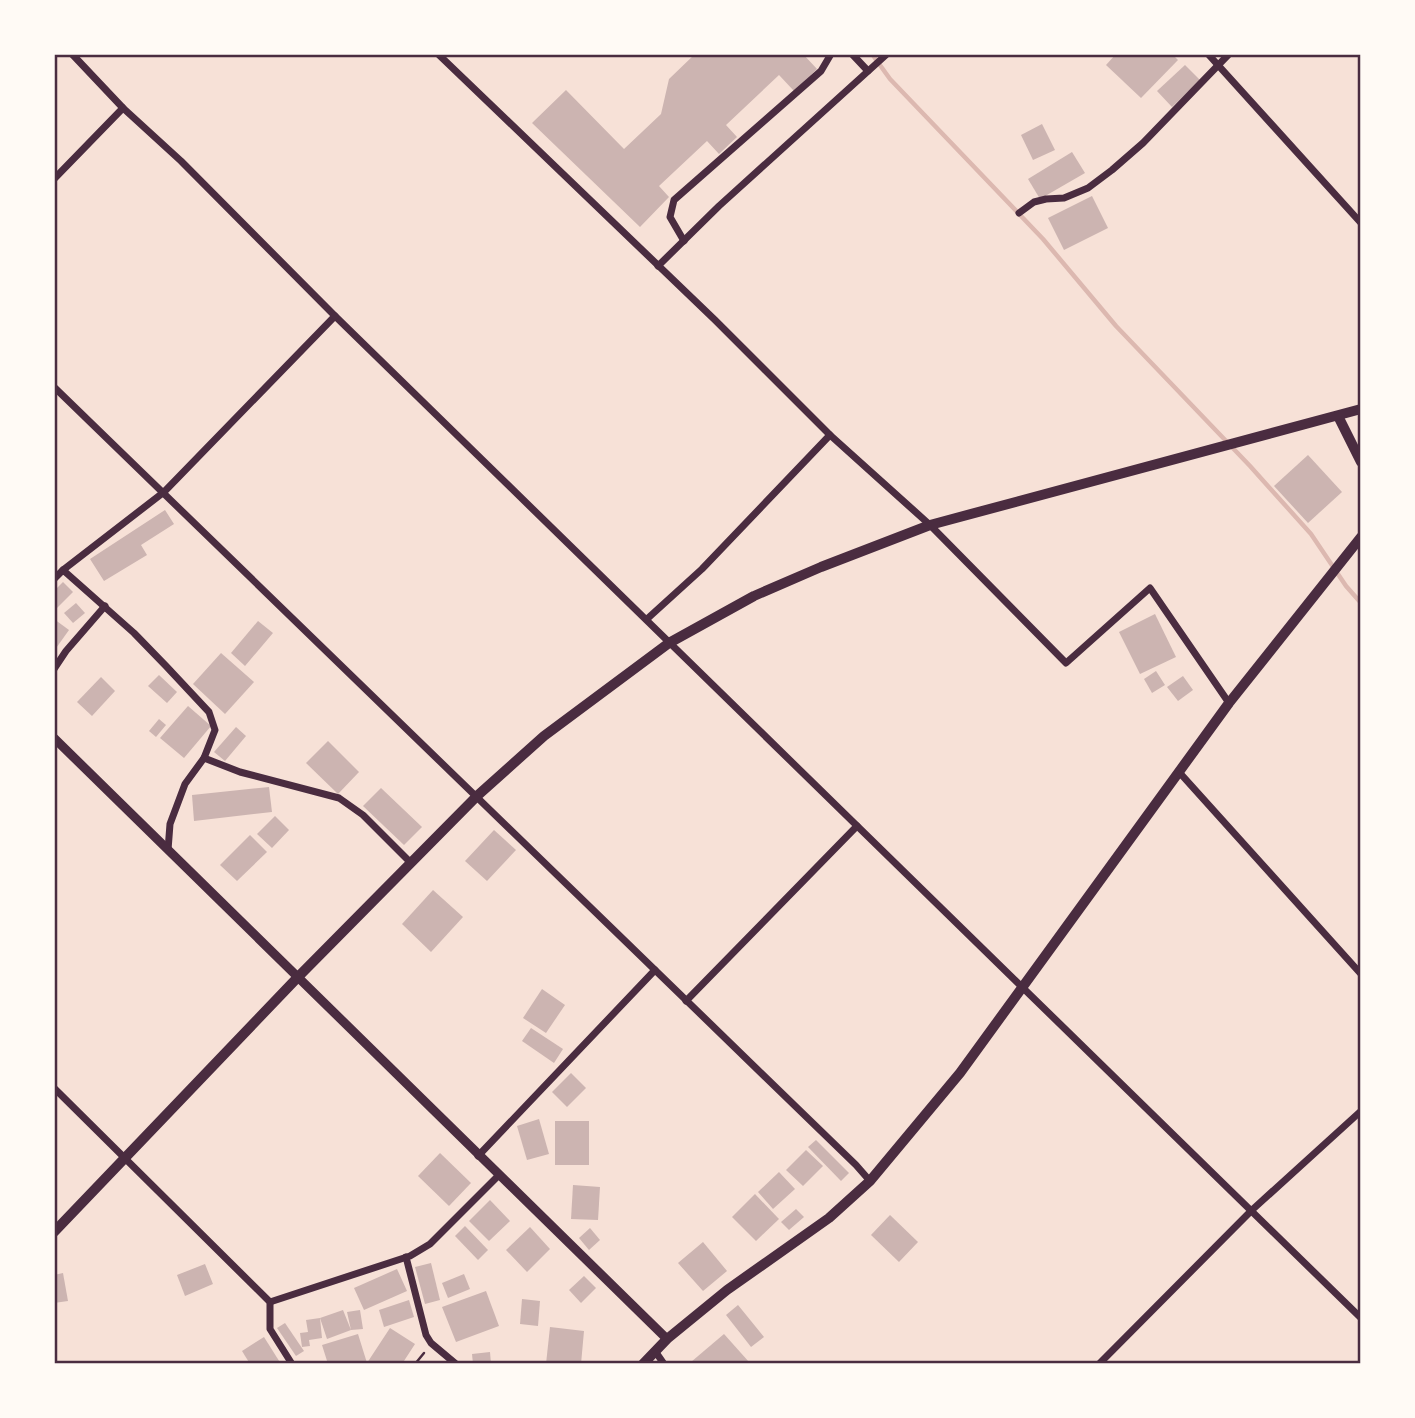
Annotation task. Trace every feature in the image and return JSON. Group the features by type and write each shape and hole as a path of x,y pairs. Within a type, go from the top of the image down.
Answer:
{"main road":[{"path":"54,1232 298,977 477,796 544,736 669,643 754,596 930,525 1361,409"},
{"path":"1338,416 1361,462"},
{"path":"643,1364 667,1339 727,1290 829,1218 870,1181 960,1073 1229,703 1361,537"}],"street":[{"path":"72,54 123,108 181,161 335,316 1361,1318"},
{"path":"438,54 830,435 930,525 1066,663 1150,588 1229,703"},
{"path":"684,241 670,217 674,200 821,71 831,54"},
{"path":"852,54 868,71"},
{"path":"658,266 887,54"},
{"path":"1208,54 1361,223"},
{"path":"1019,213 1034,202 1063,198 1088,188 1143,143 1229,54"},
{"path":"54,179 123,108"},
{"path":"54,579 164,492 335,316"},
{"path":"54,387 870,1181"},
{"path":"647,619 702,569 830,435"},
{"path":"63,570 134,633 209,712 215,730 204,758 185,785 170,824 168,850"},
{"path":"54,669 105,606"},
{"path":"54,738 667,1339"},
{"path":"204,758 240,772 339,798 363,815 411,863"},
{"path":"1179,772 1361,974"},
{"path":"686,1001 857,826"},
{"path":"478,1156 655,970"},
{"path":"54,1088 270,1302 270,1329 292,1364"},
{"path":"1099,1364 1252,1210 1361,1111"},
{"path":"270,1302 406,1257 430,1244 498,1175"},
{"path":"406,1257 426,1335 431,1343 456,1364"},
{"path":"655,1351 664,1364"}],"path":[{"path":"415,1364 431,1343"}],"building":[{"path":"695,54 803,54 817,69 794,91 779,75 726,125 737,137 719,154 707,141 659,186 669,197 640,227 532,123 566,90 624,149 661,114 669,79"},
{"path":"1116,54 1172,54 1178,60 1141,98 1106,65"},
{"path":"1185,65 1200,80 1172,107 1157,91"},
{"path":"1042,124 1055,150 1033,160 1021,135"},
{"path":"1072,152 1085,173 1040,199 1028,179"},
{"path":"1092,196 1108,228 1064,250 1048,218"},
{"path":"1308,455 1342,492 1308,523 1274,486"},
{"path":"165,510 174,524 141,545 147,555 104,581 90,559"},
{"path":"63,582 73,592 54,611 54,591"},
{"path":"76,603 85,613 73,623 64,613"},
{"path":"1155,614 1176,657 1140,674 1119,632"},
{"path":"54,619 69,630 54,651"},
{"path":"258,621 273,633 245,666 231,653"},
{"path":"221,653 254,682 225,714 193,684"},
{"path":"1156,671 1165,685 1152,693 1144,679"},
{"path":"159,675 177,692 167,703 148,686"},
{"path":"1183,676 1193,690 1178,701 1167,687"},
{"path":"101,677 115,691 92,716 77,702"},
{"path":"188,706 211,726 184,758 160,738"},
{"path":"159,719 166,725 156,737 149,731"},
{"path":"236,727 246,736 225,761 214,752"},
{"path":"328,741 359,772 338,794 306,763"},
{"path":"269,787 272,812 194,821 192,795"},
{"path":"381,788 422,827 404,845 363,806"},
{"path":"275,816 289,830 272,848 257,834"},
{"path":"494,830 516,850 487,881 465,861"},
{"path":"250,835 267,852 237,881 220,865"},
{"path":"433,890 463,917 431,952 402,924"},
{"path":"542,989 565,1005 546,1033 523,1018"},
{"path":"531,1028 563,1049 554,1063 522,1041"},
{"path":"571,1073 586,1088 567,1107 552,1092"},
{"path":"539,1119 549,1154 527,1160 517,1126"},
{"path":"555,1121 589,1121 589,1165 555,1165"},
{"path":"816,1140 849,1173 841,1181 808,1147"},
{"path":"806,1150 823,1166 803,1186 786,1170"},
{"path":"440,1153 471,1183 449,1206 418,1176"},
{"path":"779,1172 795,1189 773,1209 758,1192"},
{"path":"573,1185 600,1187 598,1220 571,1219"},
{"path":"755,1194 779,1219 756,1241 732,1217"},
{"path":"490,1200 510,1221 489,1241 469,1221"},
{"path":"796,1209 804,1217 789,1230 781,1222"},
{"path":"890,1215 918,1242 899,1262 871,1235"},
{"path":"465,1226 488,1250 478,1260 455,1236"},
{"path":"530,1227 550,1249 527,1272 506,1250"},
{"path":"590,1228 600,1240 589,1250 579,1238"},
{"path":"703,1242 727,1271 703,1291 678,1263"},
{"path":"431,1263 440,1300 425,1304 415,1267"},
{"path":"205,1264 213,1284 185,1296 177,1275"},
{"path":"397,1269 407,1291 364,1310 354,1288"},
{"path":"63,1273 68,1301 54,1303 54,1275"},
{"path":"464,1274 470,1289 448,1298 442,1283"},
{"path":"584,1276 596,1288 581,1303 569,1290"},
{"path":"486,1291 499,1326 456,1342 442,1307"},
{"path":"522,1299 540,1301 538,1326 520,1324"},
{"path":"409,1300 414,1317 384,1327 379,1310"},
{"path":"738,1305 764,1337 751,1347 726,1315"},
{"path":"343,1310 351,1330 327,1339 320,1318"},
{"path":"360,1310 363,1329 351,1330 347,1312"},
{"path":"320,1318 322,1338 309,1340 310,1346 302,1347 300,1333 308,1332 306,1320"},
{"path":"285,1323 304,1351 296,1356 277,1328"},
{"path":"550,1327 584,1331 581,1364 546,1364"},
{"path":"390,1328 415,1344 402,1364 328,1364 322,1345 358,1334 367,1363"},
{"path":"724,1334 749,1362 691,1362"},
{"path":"264,1337 281,1364 250,1364 242,1351"},
{"path":"490,1352 491,1364 473,1364 472,1354"}],"waterway":[{"path":"872,54 890,79 1043,239 1116,326 1311,534 1346,586 1361,603"}]}
